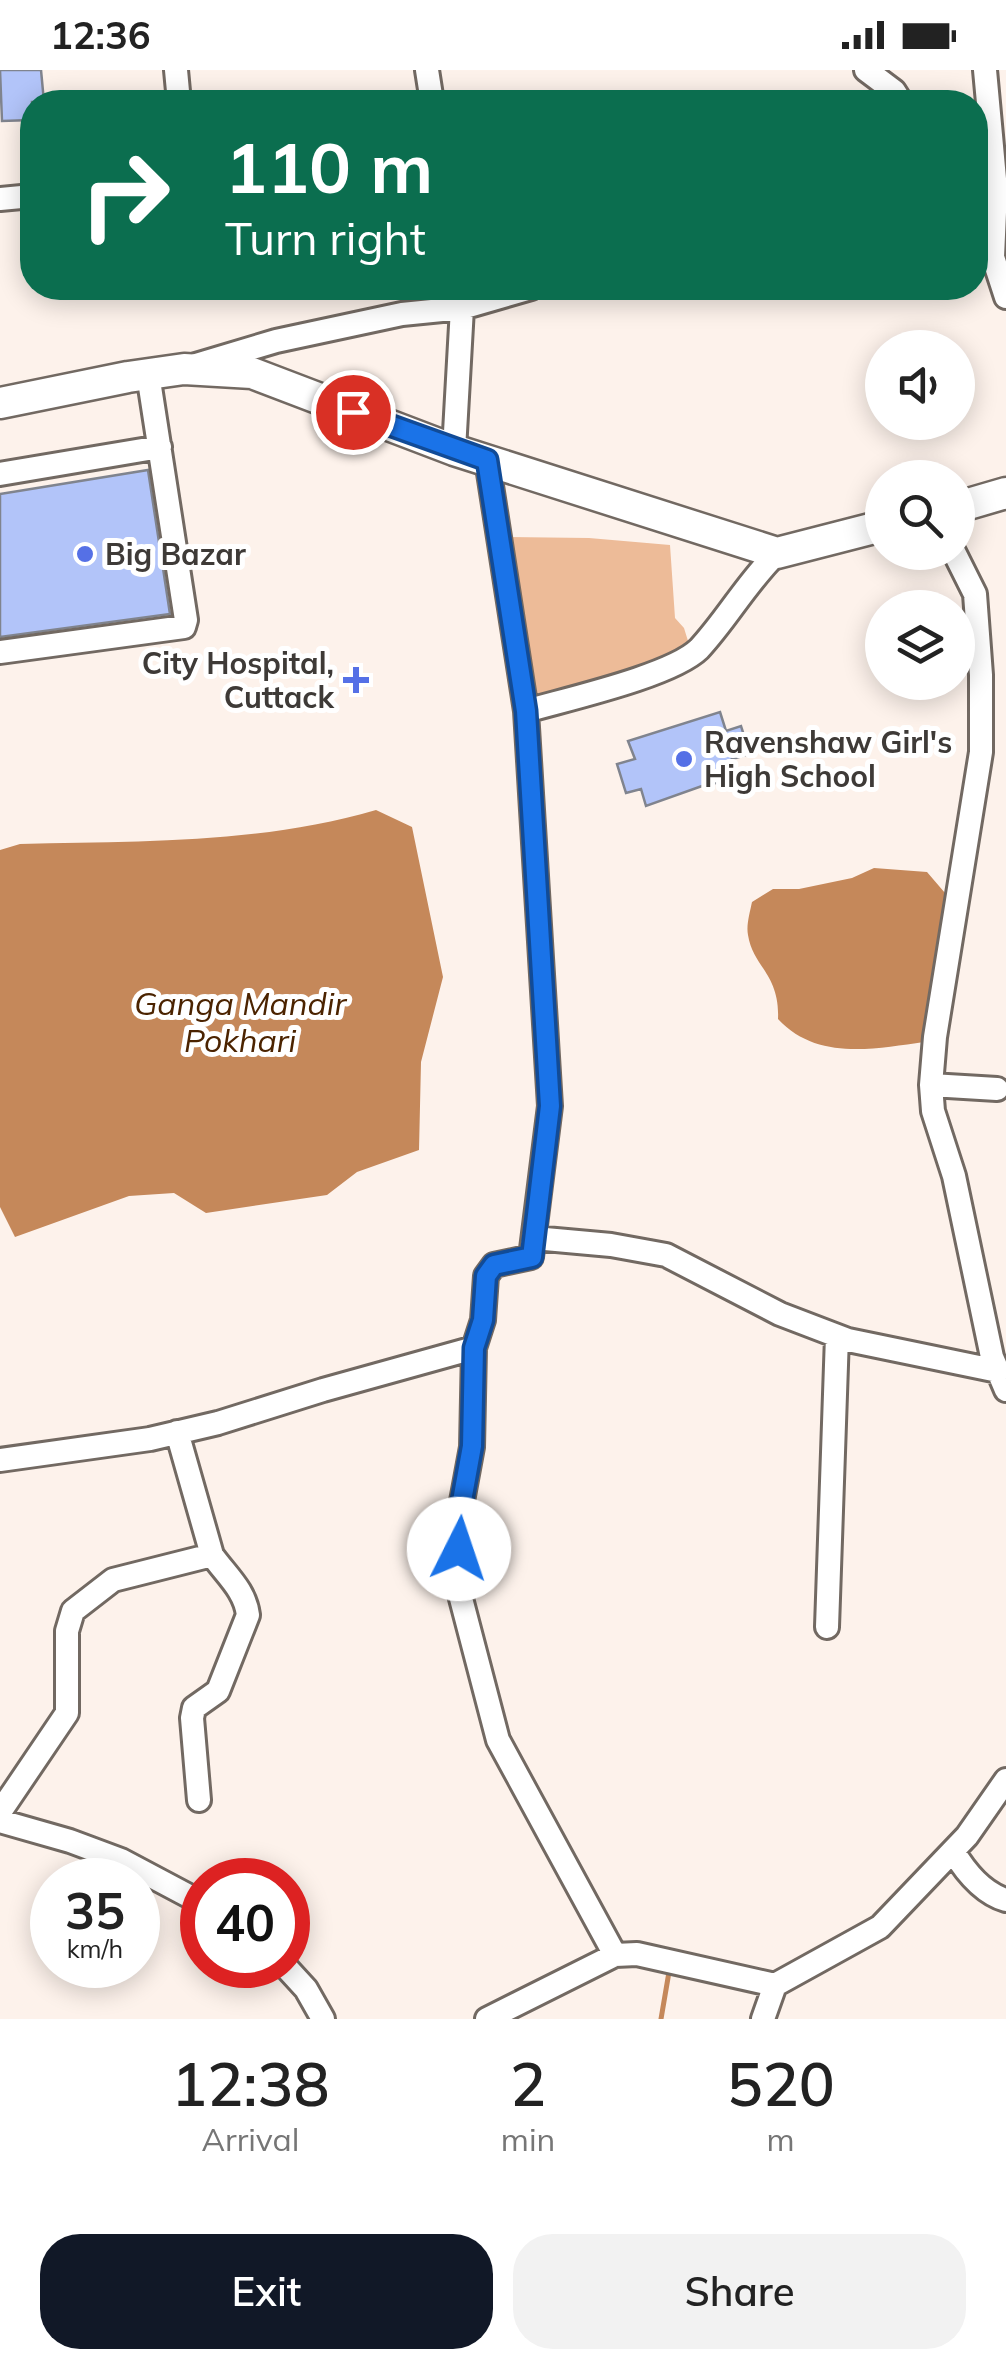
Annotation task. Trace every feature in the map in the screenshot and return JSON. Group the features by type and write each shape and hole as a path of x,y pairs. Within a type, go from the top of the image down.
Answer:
{"main road":[{"path":"0,403 184,369 252,373 454,450 777,553 865,530"},
{"path":"975,502 1006,493"}],"street":[{"path":"866,70 894,90"},
{"path":"988,110 996,190 991,252 1006,297"},
{"path":"184,369 276,341 469,300 454,450"},
{"path":"0,652 184,627 148,374"},
{"path":"0,474 160,447"},
{"path":"487,460 526,711 550,1106 532,1257 494,1265 486,1276 483,1320 474,1348 472,1446 460,1512 458,1587 498,1740 615,1955"},
{"path":"526,711 678,665 699,648 758,571 777,553"},
{"path":"963,570 975,594 981,675 980,752 935,1036 931,1086 933,1111 954,1176 992,1356 1002,1381"},
{"path":"931,1086 997,1089"},
{"path":"534,1238 666,1255 780,1314 838,1336 1002,1381"},
{"path":"828,1628 838,1336"},
{"path":"0,1460 177,1432 474,1348"},
{"path":"177,1432 212,1555 236,1583 248,1615 218,1691 194,1708 199,1800"},
{"path":"0,1812 67,1713 67,1631 74,1612 113,1580 212,1555"},
{"path":"487,2019 615,1955 637,1954 775,1985 880,1927 967,1836 1006,1780"},
{"path":"0,1821 120,1860 180,1892"},
{"path":"952,1851 967,1874 997,1898 1006,1900"},
{"path":"763,2019 775,1985"},
{"path":"305,1988 323,2019"}],"shaded area":[{"path":"507,537 589,538 670,545 675,618 688,641 677,660 536,695"}],"water":[{"name":"Ganga Mandir Pokhari","path":"376,810 412,827 443,977 421,1062 419,1150 357,1172 327,1195 206,1213 174,1193 129,1196 15,1237 0,1207 0,850 20,844 244,835"},
{"path":"874,868 927,872 945,893 924,1042 866,1049 828,1047 793,1032 778,1019 775,991 748,935 752,902 773,889 799,889 852,878"}],"building":[{"path":"0,70 41,70 43,90 20,90 20,120 2,121"},
{"name":"Big Bazar","path":"148,470 170,614 0,637 0,494"},
{"name":"Ravenshaw Girl's High School","path":"720,712 726,731 741,726 750,754 732,759 739,778 702,786 646,806 641,789 626,793 617,764 635,759 628,741"}],"waterway":[{"path":"661,2019 669,1972"}],"place":[{"name":"Big Bazar","path":"85,554"},
{"name":"City Hospital, Cuttack","path":"356,680"},
{"name":"Ravenshaw Girl's High School","path":"684,759"}],"route":[{"path":"353,412 487,460 526,711 550,1106 532,1257 494,1265 486,1276 483,1320 474,1348 472,1446 460,1512 459,1549"}]}
